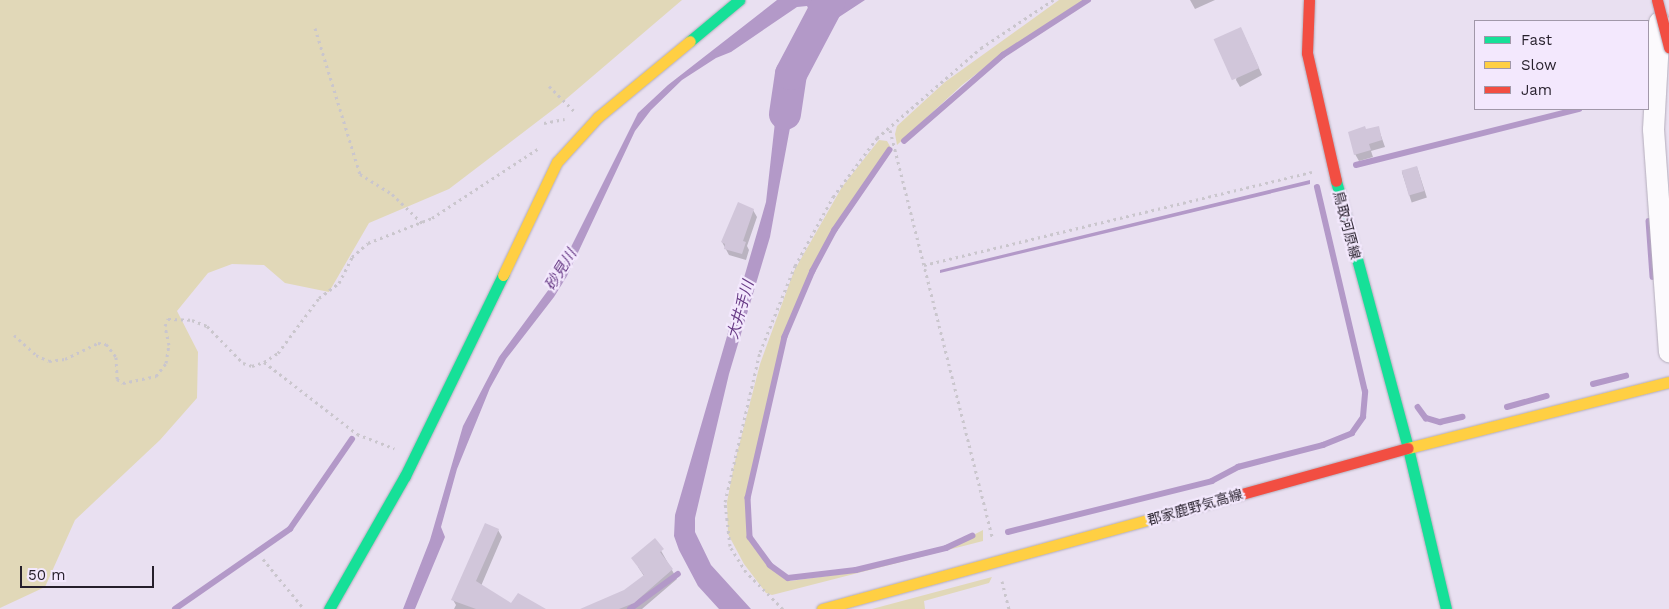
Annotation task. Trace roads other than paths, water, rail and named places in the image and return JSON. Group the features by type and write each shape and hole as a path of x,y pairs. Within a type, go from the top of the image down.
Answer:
{"main road":[{"path":"329,609 415,456 557,162 598,117 739,0"},
{"name":"鳥取河原線","path":"1309,0 1307,53 1332,167 1408,448"},
{"path":"1657,0 1669,46"},
{"name":"郡家鹿野気高線","path":"822,609 1408,448 1669,382"},
{"path":"1408,448 1446,609"}],"street":[{"path":"1662,0 1656,45 1653,129 1669,351"}],"water":[{"name":"砂見川","path":"777,0 865,0 807,38 809,10 807,6 797,7 731,52 716,58 682,80 651,110 635,131 567,276 554,297 506,359 490,388 457,469 441,527 445,537 415,609 403,609 430,540 463,426 499,357 552,285 638,113 668,85"},
{"path":"781,69 800,74 770,237 729,374 695,518 695,532 711,565 751,609 719,609 698,586 679,550 674,536 675,515 766,202"},
{"path":"1310,180 1310,184 940,273 940,270"}],"waterway":[{"name":"大井手川","path":"785,114 791,74 830,0"},
{"path":"904,141 1003,55 1088,0"},
{"path":"1356,165 1575,110"},
{"path":"890,150 835,230 813,271 785,337 748,498 750,537 770,565 788,578 856,570 946,548 972,536"},
{"path":"1008,532 1212,481 1238,467 1323,445 1352,433 1363,417 1365,392 1317,188"},
{"path":"1649,221 1653,277"},
{"path":"1593,384 1626,376"},
{"path":"1507,407 1547,396"},
{"path":"1418,407 1426,418 1440,422 1462,417"},
{"path":"175,609 290,529 352,439"},
{"path":"630,609 678,574"}]}
